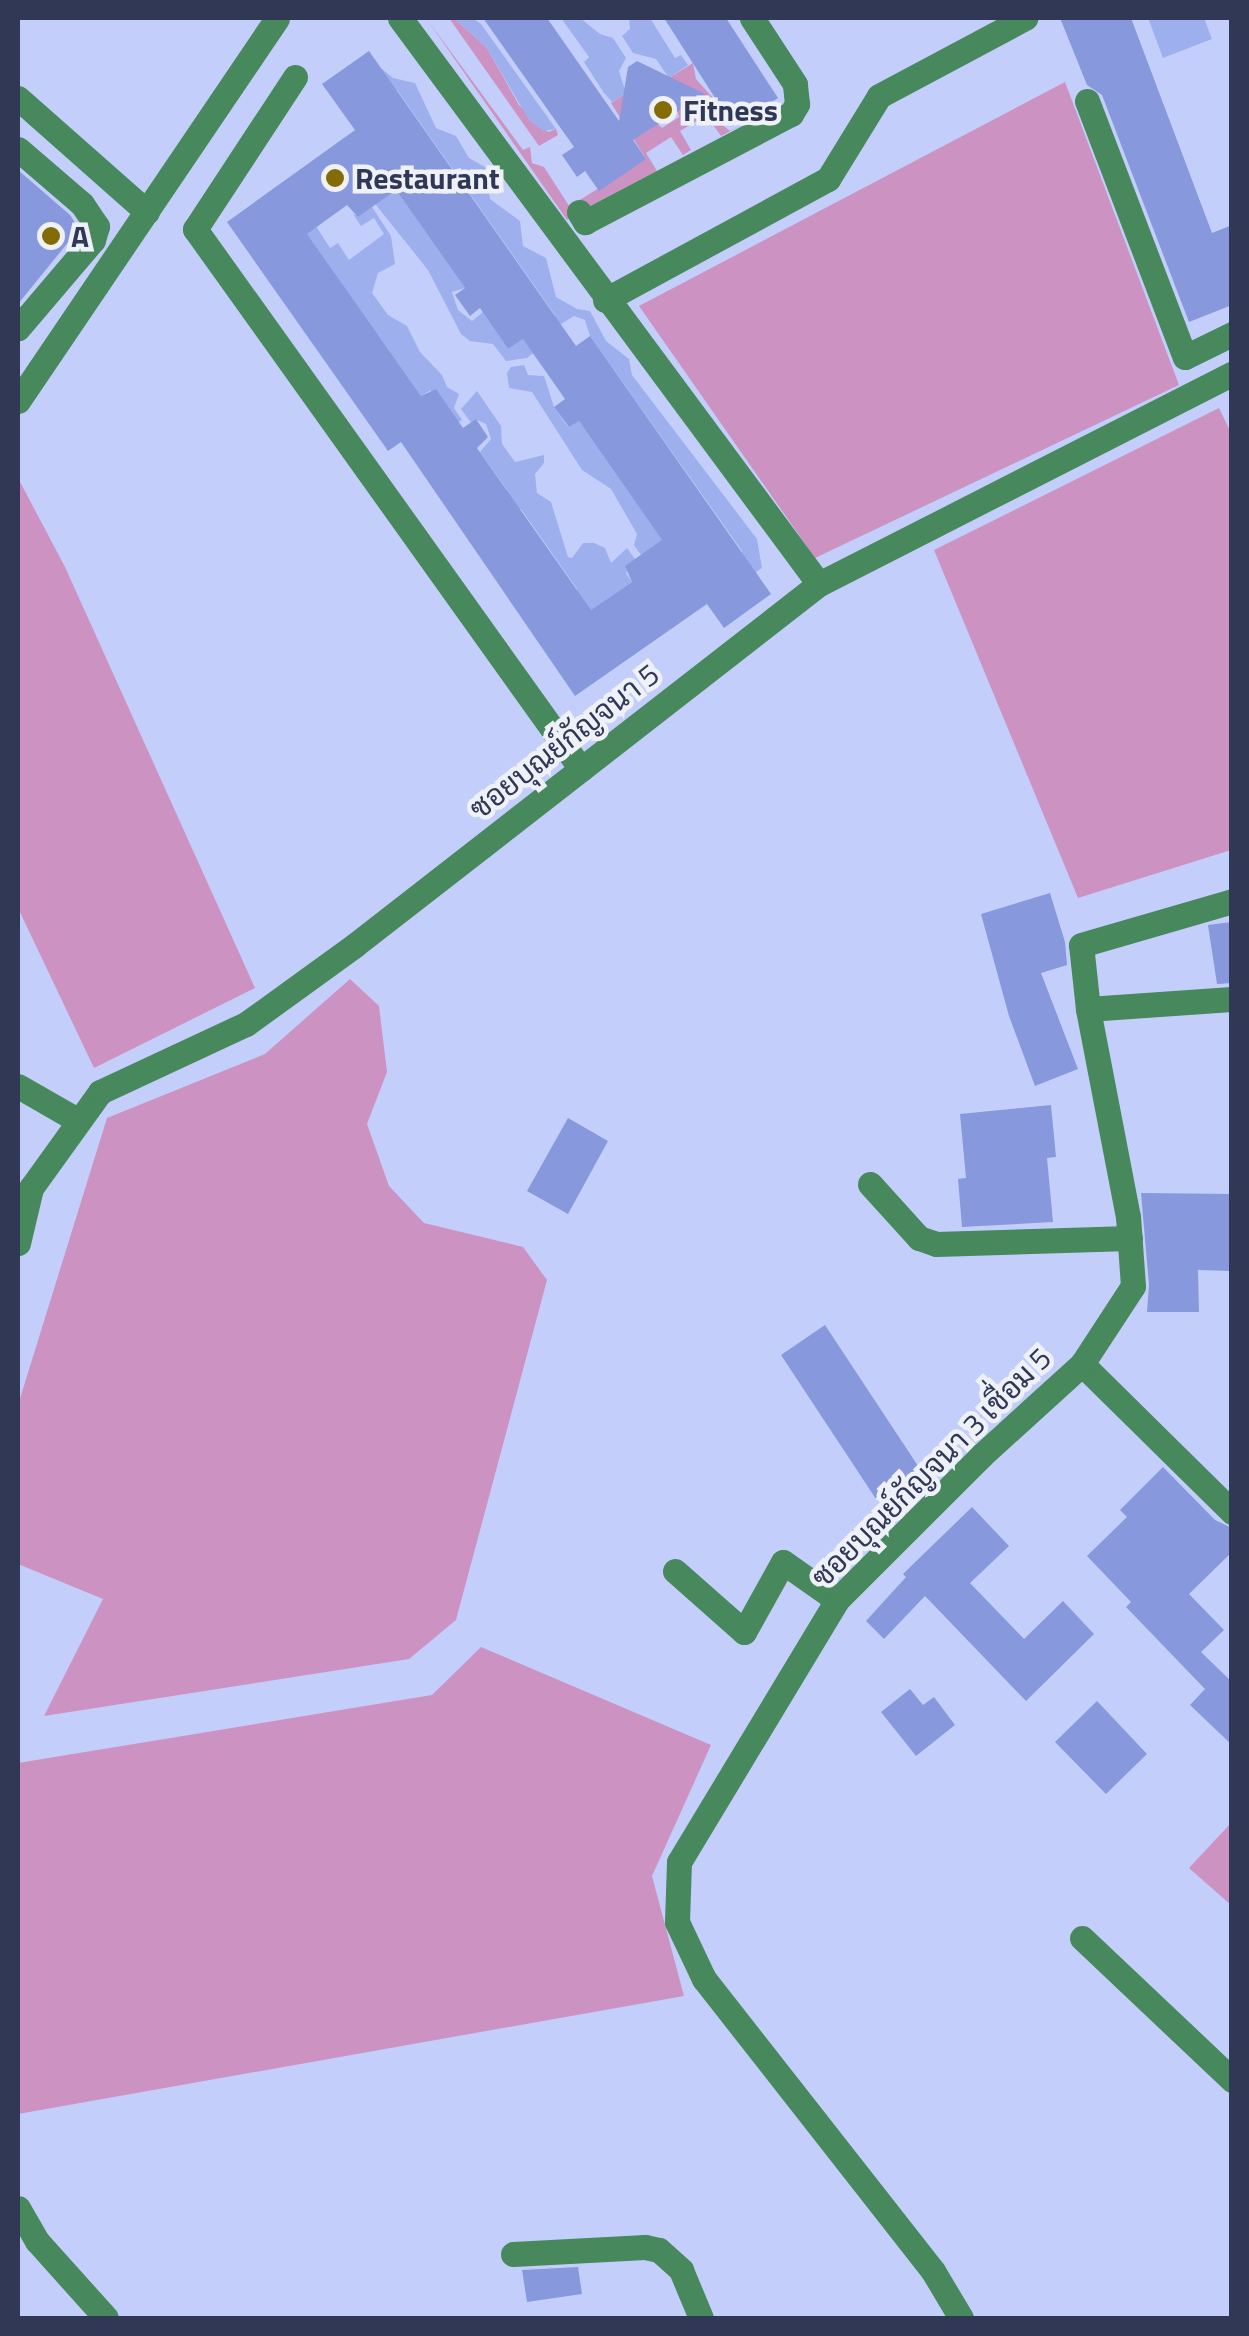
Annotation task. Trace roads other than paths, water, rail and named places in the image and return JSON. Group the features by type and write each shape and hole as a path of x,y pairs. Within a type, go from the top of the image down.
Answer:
{"street":[{"path":"18,400 277,18"},
{"path":"400,18 605,300 819,584"},
{"path":"560,238 582,217 791,114 797,104 794,84 752,18"},
{"path":"605,300 828,179 879,96 1025,18"},
{"path":"295,77 196,229 581,769"},
{"path":"18,98 147,212"},
{"path":"1087,101 1184,357 1232,334"},
{"path":"18,149 82,204 97,226 93,240 18,328"},
{"path":"61,276 88,299"},
{"name":"ซอยบุณย์กัญจนา 5","path":"18,1243 31,1188 100,1092 246,1024 819,584 1231,377"},
{"name":"ซอยบุณย์กัญจนา 3 เชื่อม 5","path":"962,2318 933,2272 704,1978 677,1922 679,1862 836,1600 982,1455 1082,1364 1133,1286 1130,1238 1088,1009 1081,945 1232,900"},
{"path":"1088,1009 1232,998"},
{"path":"18,1086 79,1122"},
{"path":"870,1184 920,1238 936,1244 1130,1238"},
{"path":"1082,1364 1232,1512"},
{"path":"675,1571 744,1632 783,1562 836,1600"},
{"path":"1082,1938 1232,2080"},
{"path":"18,2208 37,2241 106,2318"},
{"path":"513,2254 645,2247 659,2250 682,2270 701,2318"}],"water":[{"path":"454,18 473,18 481,24 556,129 543,131 529,120 487,48"},
{"path":"561,18 580,18 600,34 613,38 626,58 619,71 626,93 612,102 604,93 584,62 589,57"},
{"path":"629,18 650,18 675,58 681,55 688,65 669,78 656,59 633,53 622,36 630,29"},
{"path":"1148,18 1204,18 1212,39 1163,58"},
{"path":"382,69 393,78 415,83 436,128 456,136 469,158 485,167 490,199 520,221 523,246 546,258 556,297 577,309 590,311 606,341 629,359 632,375 757,539 762,568 736,587 742,551 590,336 585,320 574,316 553,329 555,315 397,90 362,83"},
{"path":"373,157 465,288 452,292 458,310 472,321 483,312 508,349 530,334 540,348 527,358 506,361 493,344 470,341 461,334 428,270 372,200"},
{"path":"372,207 391,236 395,264 378,273 372,293 388,315 407,326 420,352 442,375 447,387 459,394 454,408 462,420 426,446 431,390 421,396 378,335 357,349 364,316 306,233 316,226 330,248 338,243 349,260 384,234 374,218 361,226 353,214 359,216"},
{"path":"524,365 528,375 544,376 554,407 568,427 579,421 677,561 641,555 634,545 637,534 611,489 582,470 532,392 509,388 507,373 511,367"},
{"path":"477,391 501,426 502,444 515,462 544,455 544,463 535,474 537,493 551,502 568,557 572,558 583,543 594,543 605,548 611,563 627,548 635,559 626,573 632,582 571,624 577,589 521,509 500,523 507,490 480,452 491,439 486,424 477,420 472,424 461,409"}],"place":[{"name":"Fitness","path":"663,110"},
{"name":"Restaurant","path":"335,178"},
{"name":"A","path":"51,236"}]}
